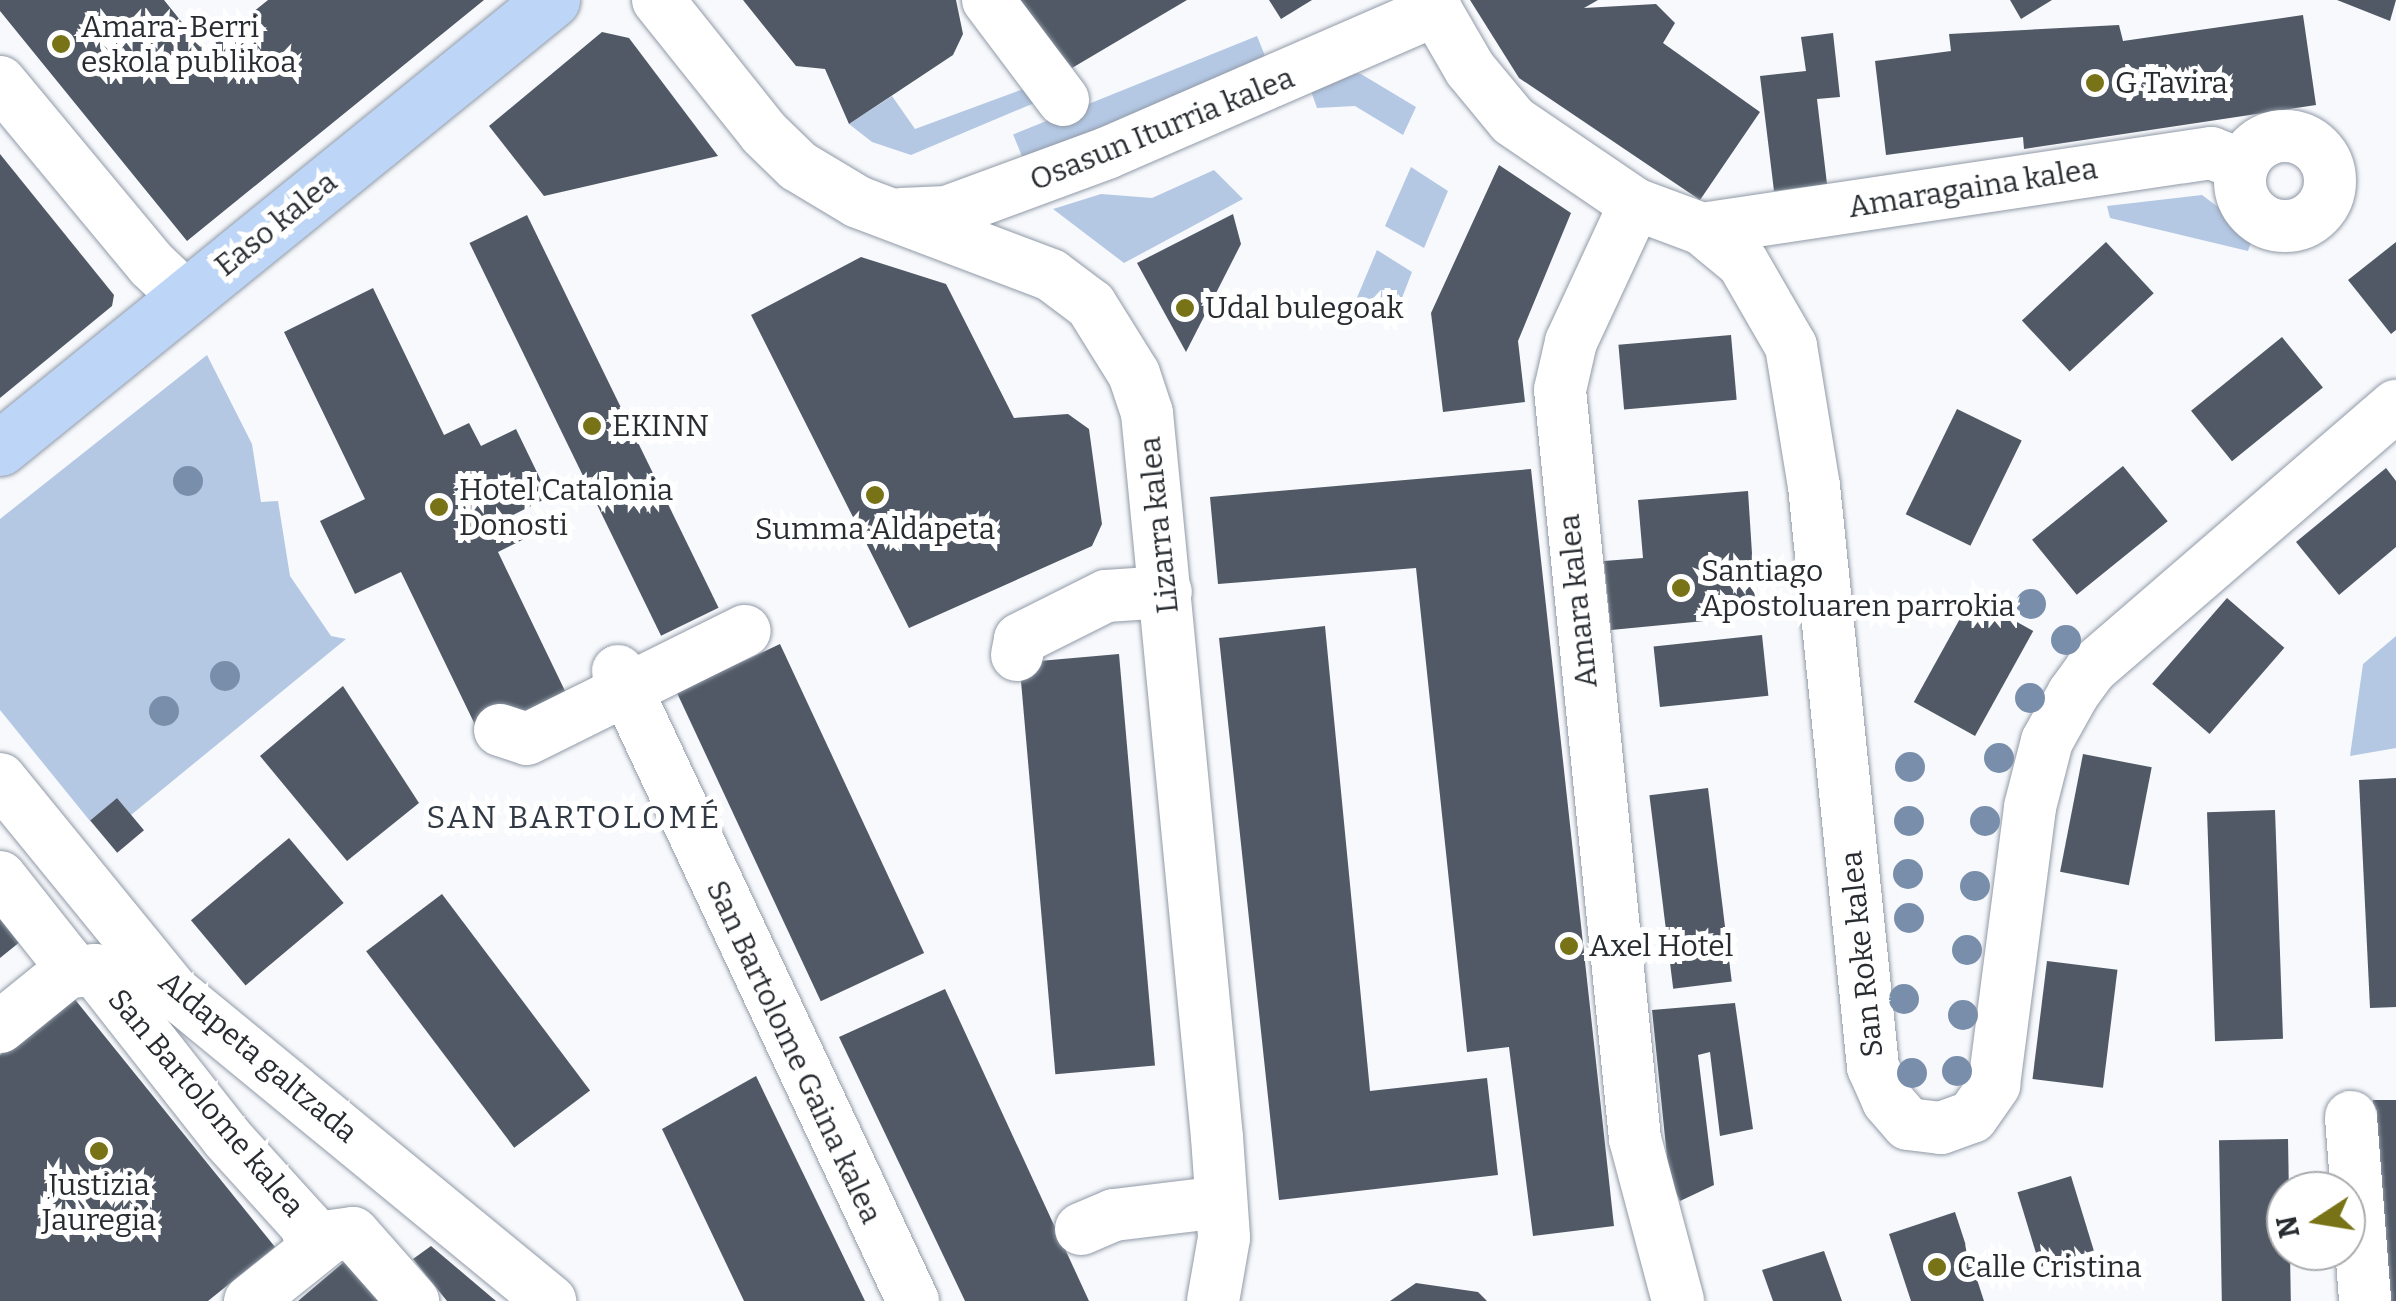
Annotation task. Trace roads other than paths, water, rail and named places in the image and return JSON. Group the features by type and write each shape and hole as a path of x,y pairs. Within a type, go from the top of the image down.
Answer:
{"main road":[{"name":"Easo kalea","path":"0,448 552,0"}],"street":[{"name":"Lizarra kalea","path":"658,0 780,150 836,192 1008,254 1090,305 1127,361 1147,413 1222,1202 1224,1238 1212,1301"},
{"path":"988,0 1063,100"},
{"path":"1433,5 1470,68 1513,120 1635,204 1702,229"},
{"name":"Osasun Iturria kalea","path":"880,210 938,214 1107,154 1433,5"},
{"path":"0,82 152,265 186,297"},
{"path":"1107,154 1138,160 1167,152 1310,93"},
{"name":"Amaragaina kalea","path":"1702,229 2211,152 2242,166"},
{"name":"Amara kalea","path":"1635,204 1571,342 1560,390 1582,781 1635,1139 1678,1301"},
{"name":"San Roke kalea","path":"1702,229 1743,263 1791,346 1814,486 1873,1067 1888,1101 1908,1124 1941,1128 1972,1117 1994,1085 2030,807 2047,742 2073,694 2091,669 2396,406"},
{"path":"1017,654 1020,639 1106,596 1166,592"},
{"path":"500,730 528,738 621,682 745,631"},
{"name":"San Bartolome Gaina kalea","path":"621,682 913,1301"},
{"name":"Aldapeta galtzada","path":"0,780 174,992 550,1301"},
{"path":"0,877 66,958 68,972 0,1027"},
{"name":"San Bartolome kalea","path":"68,972 88,967 100,975 228,1138 306,1225 313,1249 331,1236 359,1234 414,1301"},
{"path":"2350,1117 2365,1301"},
{"path":"1081,1229 1114,1215 1222,1202"},
{"path":"250,1301 313,1249"}],"place":[{"name":"Amara-Berri eskola publikoa","path":"61,44"},
{"name":"G Tavira","path":"2095,83"},
{"name":"Udal bulegoak","path":"1185,308"},
{"name":"EKINN","path":"592,426"},
{"name":"Summa Aldapeta","path":"875,495"},
{"name":"Hotel Catalonia Donosti","path":"439,507"},
{"name":"Santiago Apostoluaren parrokia","path":"1681,588"},
{"name":"Axel Hotel","path":"1569,946"},
{"name":"Justizia Jauregia","path":"99,1151"},
{"name":"Calle Cristina","path":"1937,1267"}],"district":[{"name":"SAN BARTOLOMÉ","path":"574,817"}]}
